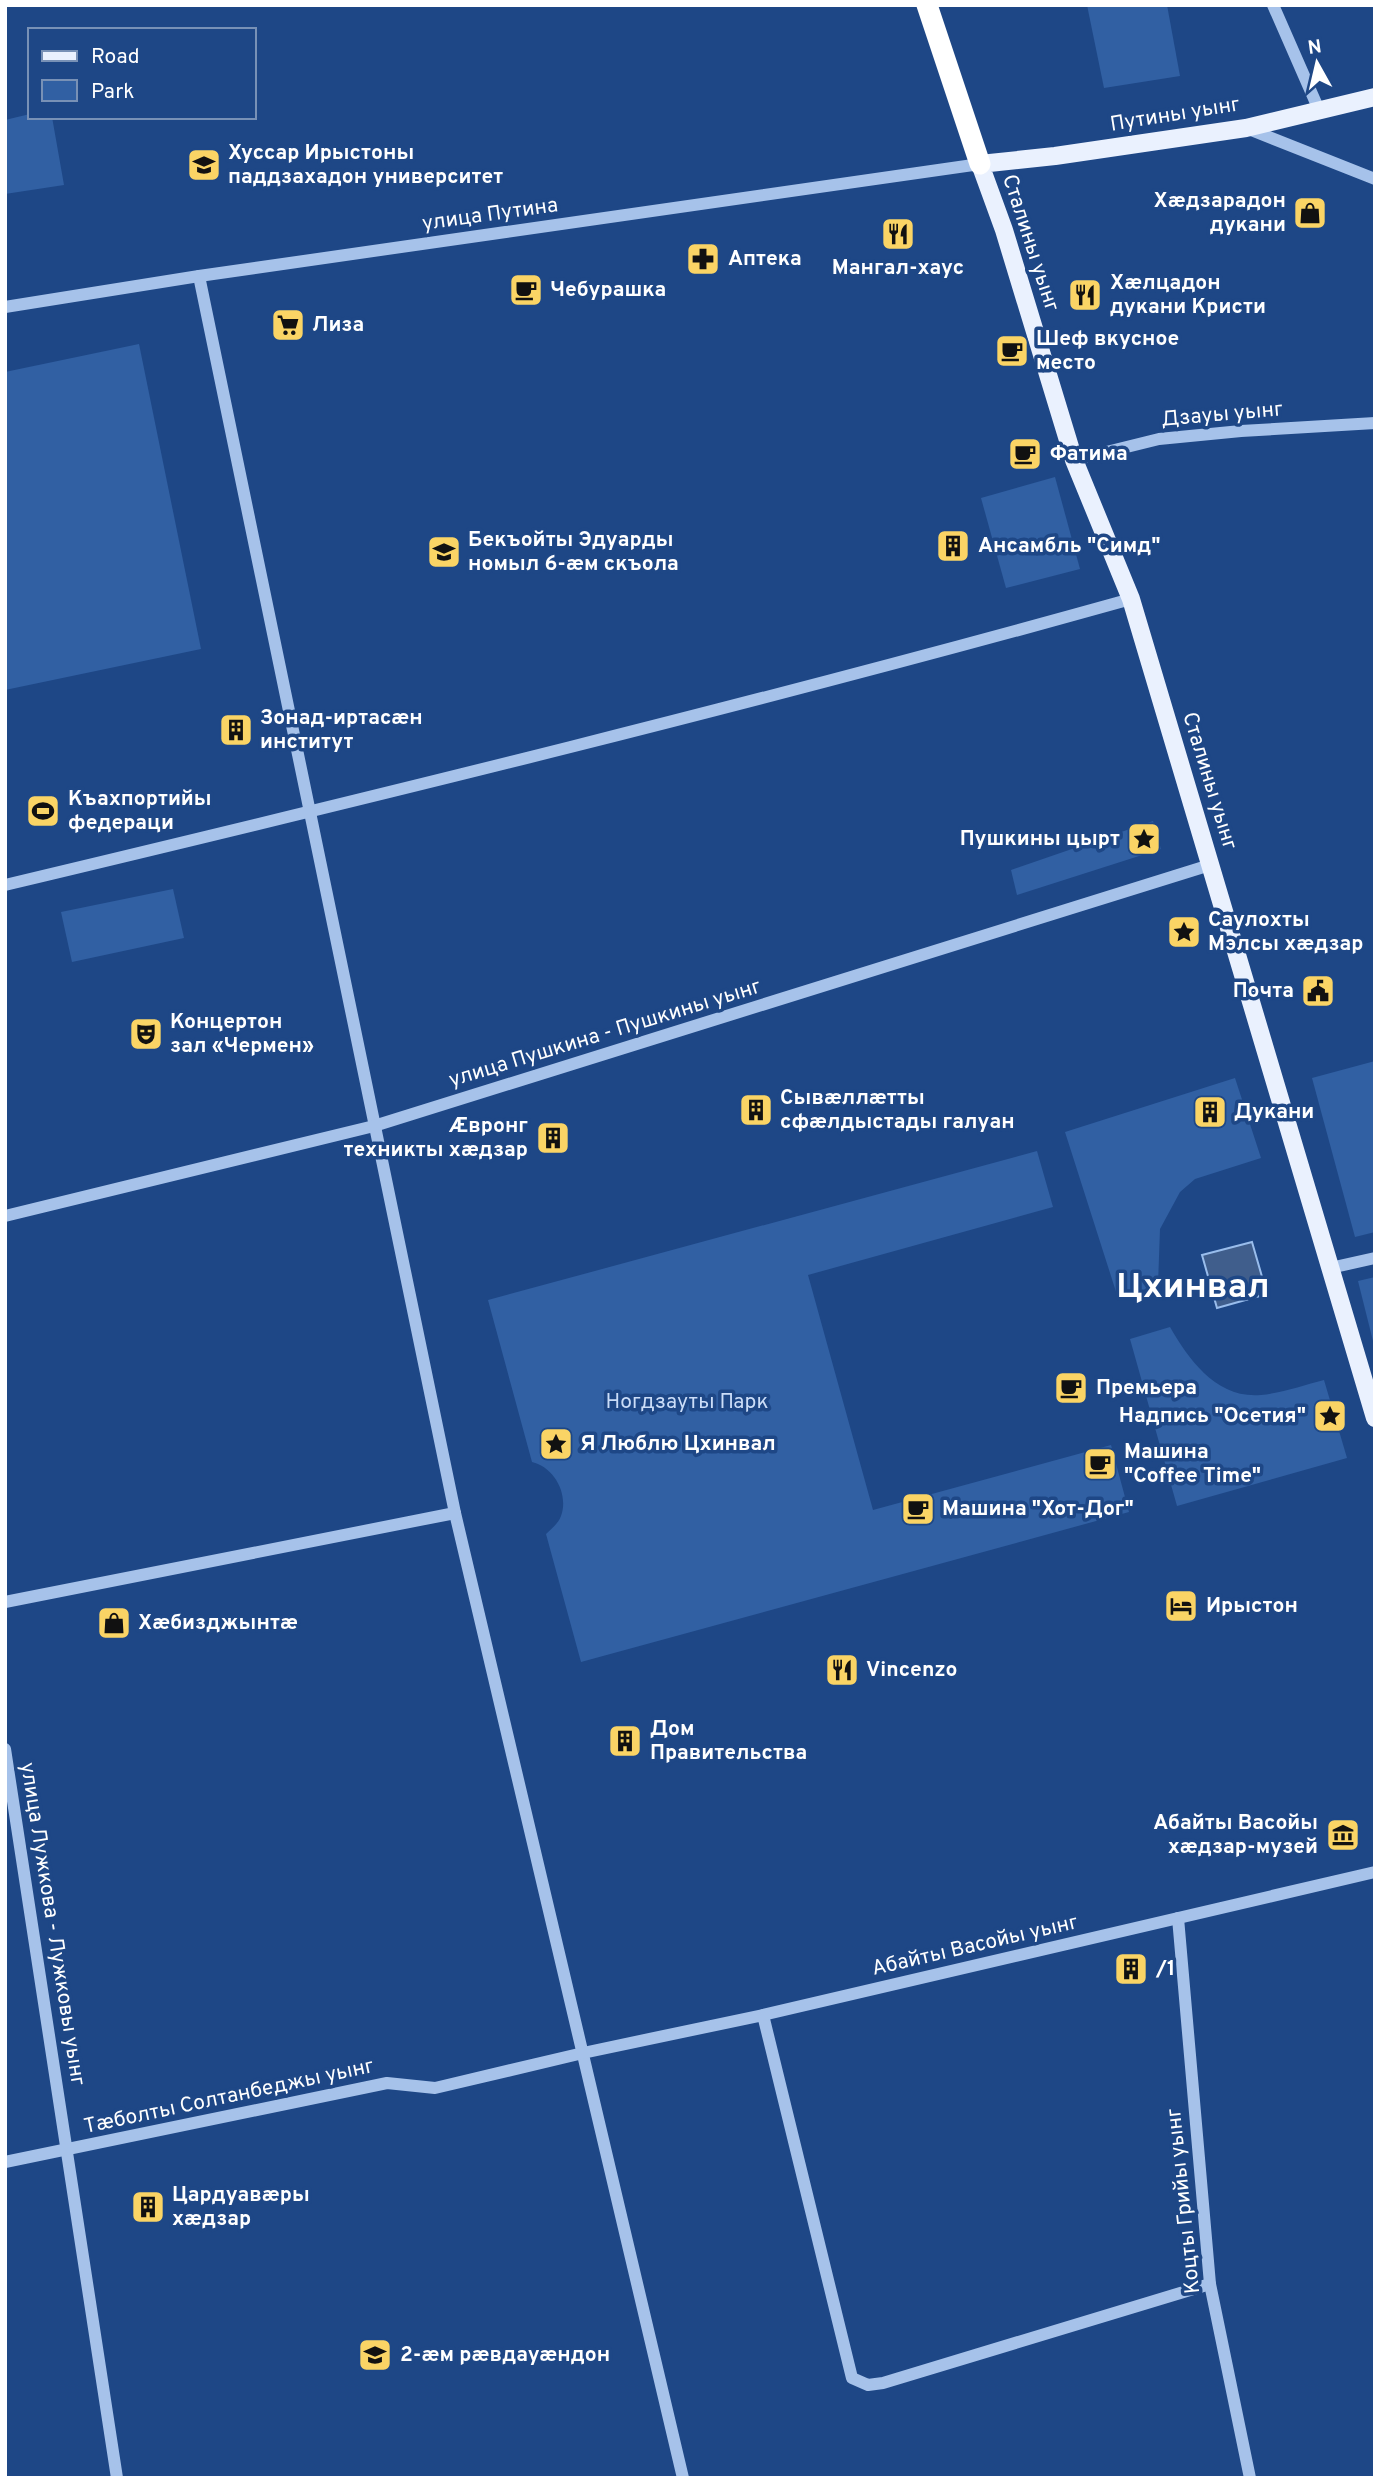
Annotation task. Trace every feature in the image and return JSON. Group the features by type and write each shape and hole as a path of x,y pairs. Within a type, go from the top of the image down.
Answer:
{"highway":[{"path":"927,5 980,163"}],"main road":[{"name":"Путины уынг","path":"980,163 1055,156 1246,128 1375,97"},
{"name":"Сталины уынг","path":"980,163 1004,230 1074,460 1131,599 1375,1418"}],"street":[{"path":"1273,5 1319,110"},
{"path":"1246,128 1375,179"},
{"name":"улица Путина","path":"5,307 199,276 980,163"},
{"path":"199,276 455,1513 683,2478"},
{"name":"Дзауы уынг","path":"1074,460 1159,439 1375,423"},
{"path":"5,885 311,812 913,659 1131,599"},
{"name":"улица Пушкина - Пушкины уынг","path":"5,1216 374,1126 1210,865"},
{"path":"1330,1268 1375,1258"},
{"path":"5,1602 455,1513"},
{"name":"улица Лужкова - Лужковы уынг","path":"5,1749 117,2478"},
{"name":"Абайты Васойы уынг","path":"583,2053 763,2015 1375,1872"},
{"name":"Коцты Грийы уынг","path":"1178,1918 1210,2284 1251,2478"},
{"path":"763,2015 852,2378 868,2385 883,2383 1210,2284"},
{"name":"Тæболты Солтанбеджы уынг","path":"5,2162 387,2083 435,2088 583,2053"}],"green space":[{"path":"1087,5 1167,5 1180,76 1104,88"},
{"path":"28,114 28,119 52,119 64,185 5,194 5,120"},
{"path":"139,344 201,649 5,690 5,372"},
{"path":"1055,477 1080,569 1006,588 981,498"},
{"path":"1153,821 1161,849 1017,895 1011,870"},
{"path":"173,889 184,938 72,962 61,912"},
{"path":"1375,1061 1375,1232 1355,1237 1312,1078"},
{"path":"1235,1078 1261,1158 1195,1179 1180,1192 1160,1229 1158,1285 1118,1298 1065,1132"},
{"name":"Ногдзауты Парк","path":"1037,1151 1053,1207 808,1275 873,1510 1111,1445 1129,1512 581,1662 546,1534 561,1516 561,1491 547,1469 532,1462 488,1300"},
{"path":"1375,1277 1375,1349 1358,1281"},
{"path":"1170,1327 1186,1352 1206,1375 1231,1391 1245,1395 1261,1395 1324,1380 1347,1458 1177,1506 1130,1339"}],"shaded area":[{"path":"1252,1242 1267,1294 1217,1308 1202,1255"}],"place":[{"name":"Хуссар Ирыстоны паддзахадон университет","path":"204,165"},
{"name":"Хæдзарадон дукани","path":"1310,213"},
{"name":"Мангал-хаус","path":"898,234"},
{"name":"Аптека","path":"703,259"},
{"name":"Чебурашка","path":"526,290"},
{"name":"Хæлцадон дукани Кристи","path":"1085,295"},
{"name":"Лиза","path":"288,325"},
{"name":"Шеф вкусное место","path":"1012,351"},
{"name":"Фатима","path":"1025,454"},
{"name":"Ансамбль \"Симд\"","path":"953,546"},
{"name":"Бекъойты Эдуарды номыл 6-æм скъола","path":"444,552"},
{"name":"Зонад-иртасæн институт","path":"236,730"},
{"name":"Къахпортийы федераци","path":"43,811"},
{"name":"Пушкины цырт","path":"1144,839"},
{"name":"Саулохты Мэлсы хæдзар","path":"1184,932"},
{"name":"Почта","path":"1318,991"},
{"name":"Концертон зал «Чермен»","path":"146,1034"},
{"name":"Сывæллæтты сфæлдыстады галуан","path":"756,1110"},
{"name":"Дукани","path":"1210,1112"},
{"name":"Æвpонг техникты хæдзар","path":"553,1138"},
{"name":"Премьера","path":"1071,1388"},
{"name":"Надпись \"Осетия\"","path":"1330,1416"},
{"name":"Я Люблю Цхинвал","path":"556,1444"},
{"name":"Машина \"Coffee Time\"","path":"1100,1464"},
{"name":"Машина \"Хот-Дог\"","path":"918,1509"},
{"name":"Ирыстон","path":"1181,1606"},
{"name":"Хæбизджынтæ","path":"114,1623"},
{"name":"Vincenzo","path":"842,1670"},
{"name":"Дом Правительства","path":"625,1741"},
{"name":"Абайты Васойы хæдзар-музей","path":"1343,1835"},
{"name":"/1","path":"1131,1969"},
{"name":"Цардуавæры хæдзар","path":"148,2207"},
{"name":"2-æм рӕвдауӕндон","path":"375,2355"}],"district":[{"name":"Цхинвал","path":"1193,1288"}]}
